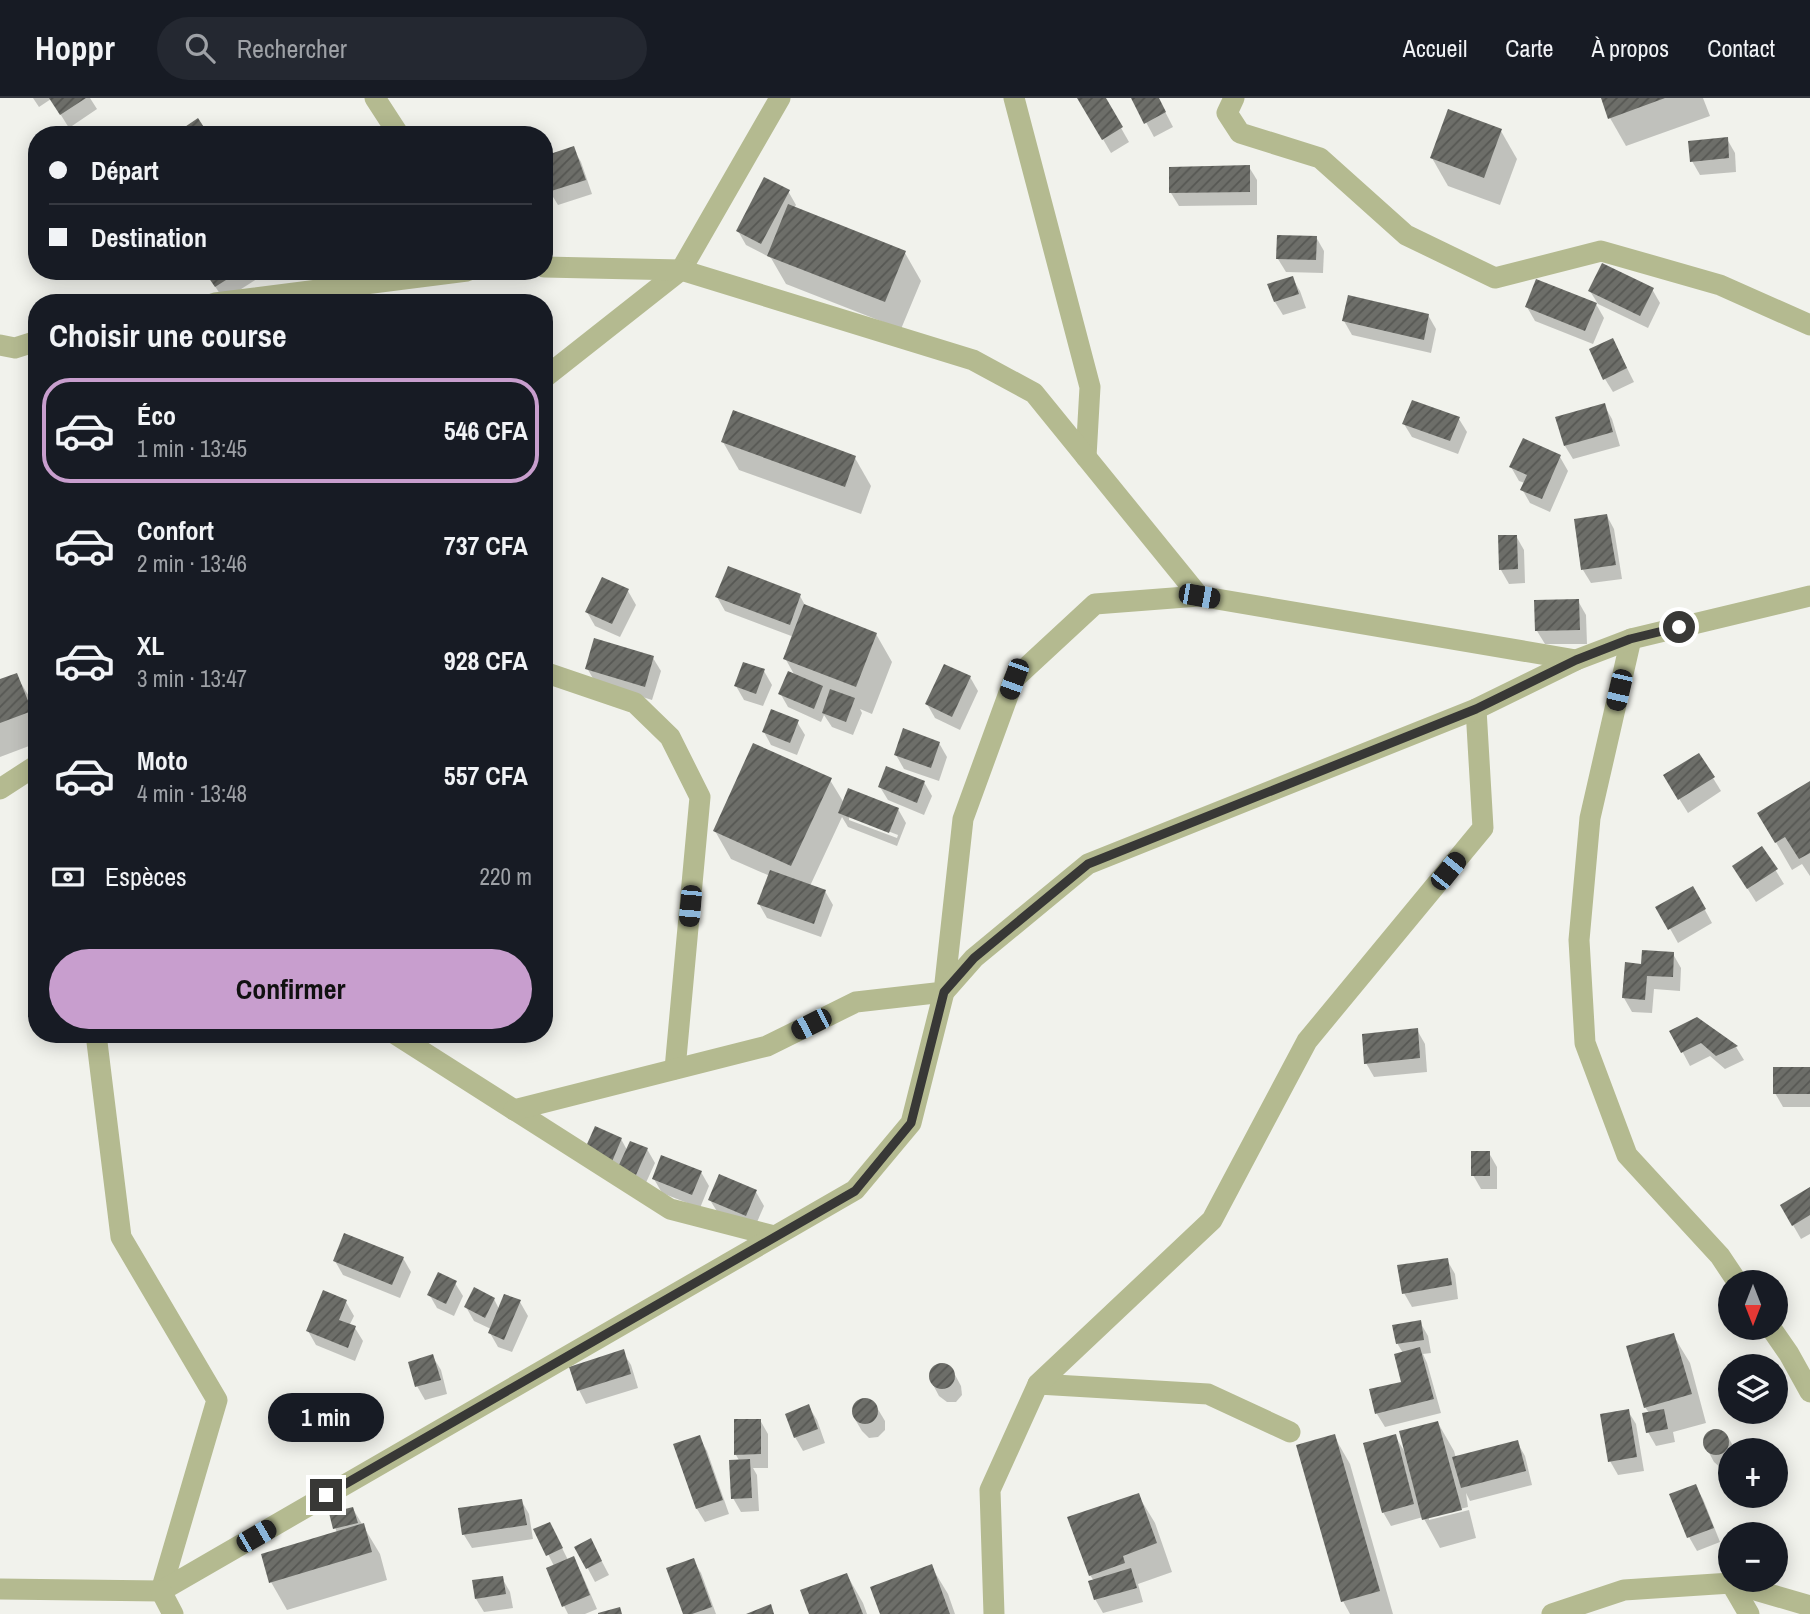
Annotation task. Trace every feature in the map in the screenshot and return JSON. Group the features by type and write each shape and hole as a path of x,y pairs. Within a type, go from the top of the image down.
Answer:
{"street":[{"path":"375,98 393,126"},
{"path":"553,371 681,270 780,98"},
{"path":"1014,98 1090,387 1086,457"},
{"path":"1234,98 1227,113 1240,133 1320,158 1406,235 1495,278 1601,251 1720,285 1810,325"},
{"path":"553,267 681,270 973,360 1034,393 1199,596"},
{"path":"286,294 396,280"},
{"path":"5,350 28,344"},
{"path":"0,1589 161,1591 855,1191 911,1123 944,992 963,819 1014,679 1096,604 1199,596 1576,660"},
{"path":"514,1110 766,1046 856,1002 944,992 974,958 1088,864 1476,709 1576,660 1630,639 1810,596"},
{"path":"1630,639 1590,818 1579,940 1585,1043 1627,1155 1720,1256 1729,1270"},
{"path":"553,675 635,703 670,737 700,797 675,1069"},
{"path":"994,1614 990,1490 1038,1384 1212,1220 1307,1041 1483,828 1476,709"},
{"path":"0,789 28,771"},
{"path":"97,1043 121,1237 217,1400 161,1591 173,1614"},
{"path":"409,1043 670,1209 774,1236"},
{"path":"1779,1340 1810,1392"},
{"path":"1038,1384 1208,1394 1290,1432"},
{"path":"1552,1614 1624,1590 1718,1584"},
{"path":"1736,1592 1749,1614"},
{"path":"1762,1592 1810,1606"}],"building":[{"path":"49,98 86,98 60,115"},
{"path":"1077,98 1106,98 1123,127 1102,140"},
{"path":"1131,98 1159,98 1166,112 1144,124"},
{"path":"1601,98 1665,98 1608,119"},
{"path":"1448,109 1502,129 1484,178 1430,158"},
{"path":"198,118 203,126 186,126"},
{"path":"1728,137 1729,158 1690,162 1688,141"},
{"path":"574,146 586,180 553,190 553,153"},
{"path":"1250,165 1250,192 1169,193 1169,167"},
{"path":"764,177 790,190 761,244 736,231"},
{"path":"788,204 906,251 885,302 767,256"},
{"path":"1277,235 1317,236 1316,260 1276,259"},
{"path":"1602,263 1654,288 1640,316 1588,291"},
{"path":"1293,276 1299,294 1274,302 1267,284"},
{"path":"1536,279 1597,303 1585,331 1525,307"},
{"path":"210,280 226,280 215,287"},
{"path":"1348,295 1429,314 1424,340 1342,321"},
{"path":"1613,338 1627,368 1603,380 1589,349"},
{"path":"1412,400 1460,417 1450,441 1402,424"},
{"path":"1605,403 1613,432 1564,446 1555,417"},
{"path":"733,410 856,456 845,487 721,442"},
{"path":"1523,438 1561,455 1542,499 1520,490 1527,475 1509,467"},
{"path":"1607,514 1616,565 1581,570 1574,519"},
{"path":"1498,535 1517,535 1518,569 1499,570"},
{"path":"728,566 801,594 790,625 715,597"},
{"path":"602,577 629,589 612,624 585,612"},
{"path":"1579,599 1580,630 1535,631 1534,600"},
{"path":"804,604 877,633 856,687 783,659"},
{"path":"594,638 654,656 645,687 585,669"},
{"path":"743,662 765,669 756,694 734,686"},
{"path":"944,664 971,676 952,717 925,704"},
{"path":"788,671 823,686 814,709 778,694"},
{"path":"17,673 28,701 28,712 0,723 0,679"},
{"path":"830,689 855,698 846,722 822,713"},
{"path":"771,709 799,720 790,743 762,732"},
{"path":"903,728 940,742 931,768 894,755"},
{"path":"753,743 832,778 791,866 713,831"},
{"path":"1699,753 1715,777 1678,800 1663,775"},
{"path":"886,766 925,781 917,803 878,787"},
{"path":"1810,781 1810,853 1799,859 1785,837 1775,843 1757,813"},
{"path":"848,788 899,808 889,833 838,813"},
{"path":"1762,846 1778,869 1747,889 1732,866"},
{"path":"770,870 826,890 814,924 757,904"},
{"path":"1693,886 1706,909 1668,930 1655,907"},
{"path":"1642,950 1674,952 1673,977 1647,976 1645,1000 1622,998 1625,962 1641,964"},
{"path":"1697,1017 1738,1046 1716,1056 1701,1043 1681,1053 1669,1031"},
{"path":"1418,1028 1420,1058 1364,1064 1362,1034"},
{"path":"1773,1067 1810,1067 1810,1094 1773,1094"},
{"path":"595,1126 622,1138 611,1164 584,1151"},
{"path":"630,1141 648,1148 636,1175 618,1167"},
{"path":"1471,1151 1490,1151 1490,1176 1471,1176"},
{"path":"661,1155 702,1171 692,1195 652,1179"},
{"path":"719,1174 757,1190 746,1216 708,1200"},
{"path":"1810,1187 1810,1215 1792,1226 1780,1205"},
{"path":"344,1233 404,1257 392,1285 333,1261"},
{"path":"1448,1258 1452,1285 1402,1294 1397,1265"},
{"path":"438,1272 457,1281 446,1304 427,1295"},
{"path":"474,1287 495,1298 485,1318 464,1307"},
{"path":"323,1290 347,1300 339,1320 356,1326 348,1348 306,1331"},
{"path":"504,1294 521,1300 504,1340 488,1333"},
{"path":"1421,1320 1424,1340 1396,1344 1392,1325"},
{"path":"1674,1333 1692,1394 1644,1408 1626,1346"},
{"path":"1420,1347 1434,1399 1375,1414 1369,1389 1401,1382 1394,1354"},
{"path":"624,1349 631,1374 577,1391 569,1367"},
{"path":"433,1354 441,1380 415,1387 408,1362"},
{"path":"942,1363 951,1367 955,1376 951,1385 942,1389 933,1385 929,1376 933,1367"},
{"path":"865,1398 874,1402 878,1411 874,1420 865,1424 856,1420 852,1411 856,1402"},
{"path":"809,1404 818,1429 794,1438 785,1414"},
{"path":"1629,1409 1637,1457 1608,1462 1600,1414"},
{"path":"1664,1409 1668,1429 1646,1433 1642,1413"},
{"path":"734,1419 761,1419 761,1454 734,1455"},
{"path":"1438,1421 1462,1510 1422,1520 1399,1431"},
{"path":"1711,1430 1721,1430 1728,1437 1718,1438 1718,1455 1711,1454 1704,1447 1704,1437"},
{"path":"1335,1434 1380,1591 1341,1602 1296,1445"},
{"path":"1396,1434 1414,1504 1382,1513 1363,1443"},
{"path":"700,1435 723,1500 696,1509 673,1444"},
{"path":"1518,1440 1526,1471 1461,1488 1452,1457"},
{"path":"750,1459 752,1498 731,1499 729,1460"},
{"path":"1696,1484 1714,1528 1687,1538 1669,1494"},
{"path":"1139,1493 1157,1543 1123,1556 1125,1563 1089,1576 1067,1517"},
{"path":"522,1499 527,1525 462,1535 458,1508"},
{"path":"353,1507 358,1523 333,1529 329,1513"},
{"path":"550,1522 563,1548 546,1556 533,1529"},
{"path":"364,1523 372,1552 269,1583 261,1554"},
{"path":"591,1538 602,1561 586,1569 574,1547"},
{"path":"574,1556 590,1595 562,1607 546,1568"},
{"path":"694,1558 712,1607 692,1614 683,1614 666,1568"},
{"path":"932,1564 950,1614 880,1614 870,1587"},
{"path":"1131,1568 1137,1588 1094,1600 1088,1581"},
{"path":"847,1573 863,1614 809,1614 800,1590"},
{"path":"503,1576 506,1594 475,1599 472,1580"},
{"path":"771,1604 774,1614 746,1614"},
{"path":"620,1607 622,1614 598,1614 598,1613"}],"route":[{"path":"326,1495 855,1191 911,1123 944,992 974,958 1088,864 1476,709 1576,660 1630,639 1679,627"}]}
